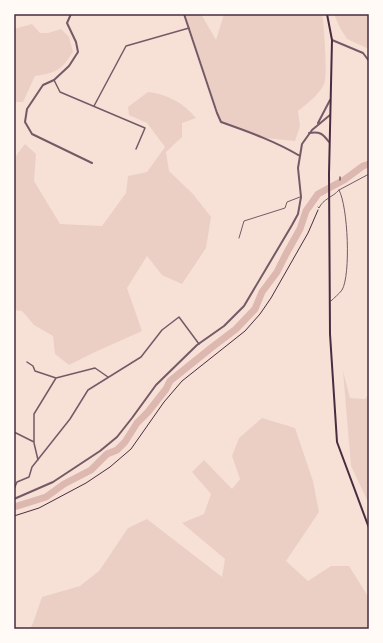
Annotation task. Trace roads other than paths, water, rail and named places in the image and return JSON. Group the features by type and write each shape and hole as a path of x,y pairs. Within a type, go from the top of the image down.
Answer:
{"main road":[{"path":"327,14 332,40 329,174 330,334 337,442 369,528"}],"street":[{"path":"71,14 67,23 76,42 78,52 69,66 54,80 43,85 27,109 25,122 32,134 92,163"},
{"path":"184,14 221,122 284,146 300,156"},
{"path":"94,106 126,46 189,28"},
{"path":"332,40 363,53 369,61"},
{"path":"54,80 60,92 145,128 136,149"},
{"path":"317,124 330,100"},
{"path":"14,499 53,482 100,451 117,437 156,385 199,344 224,326 244,306 298,214 301,197 298,168 302,144 317,124 330,115"},
{"path":"308,134 315,132 322,133 330,142"},
{"path":"14,489 17,482 29,477 32,467 70,419 88,390 141,357 162,330 179,317 199,344"},
{"path":"26,362 33,366 35,371 56,378 95,368 109,377"},
{"path":"38,460 34,443 34,414 56,378"},
{"path":"14,432 34,443"}],"lane":[{"path":"318,207 321,203 339,190 369,174"},
{"path":"330,302 342,290 346,274 347,226 342,196 339,190"},
{"path":"239,238 244,221 284,208 287,202 301,197"}],"waterway":[{"path":"14,507 46,497 64,484 91,470 107,454 117,450 125,442 137,423 148,412 166,389 170,381 236,329 255,309 262,292 277,272 300,229 306,211 318,194 344,180 363,166 369,164"}]}
